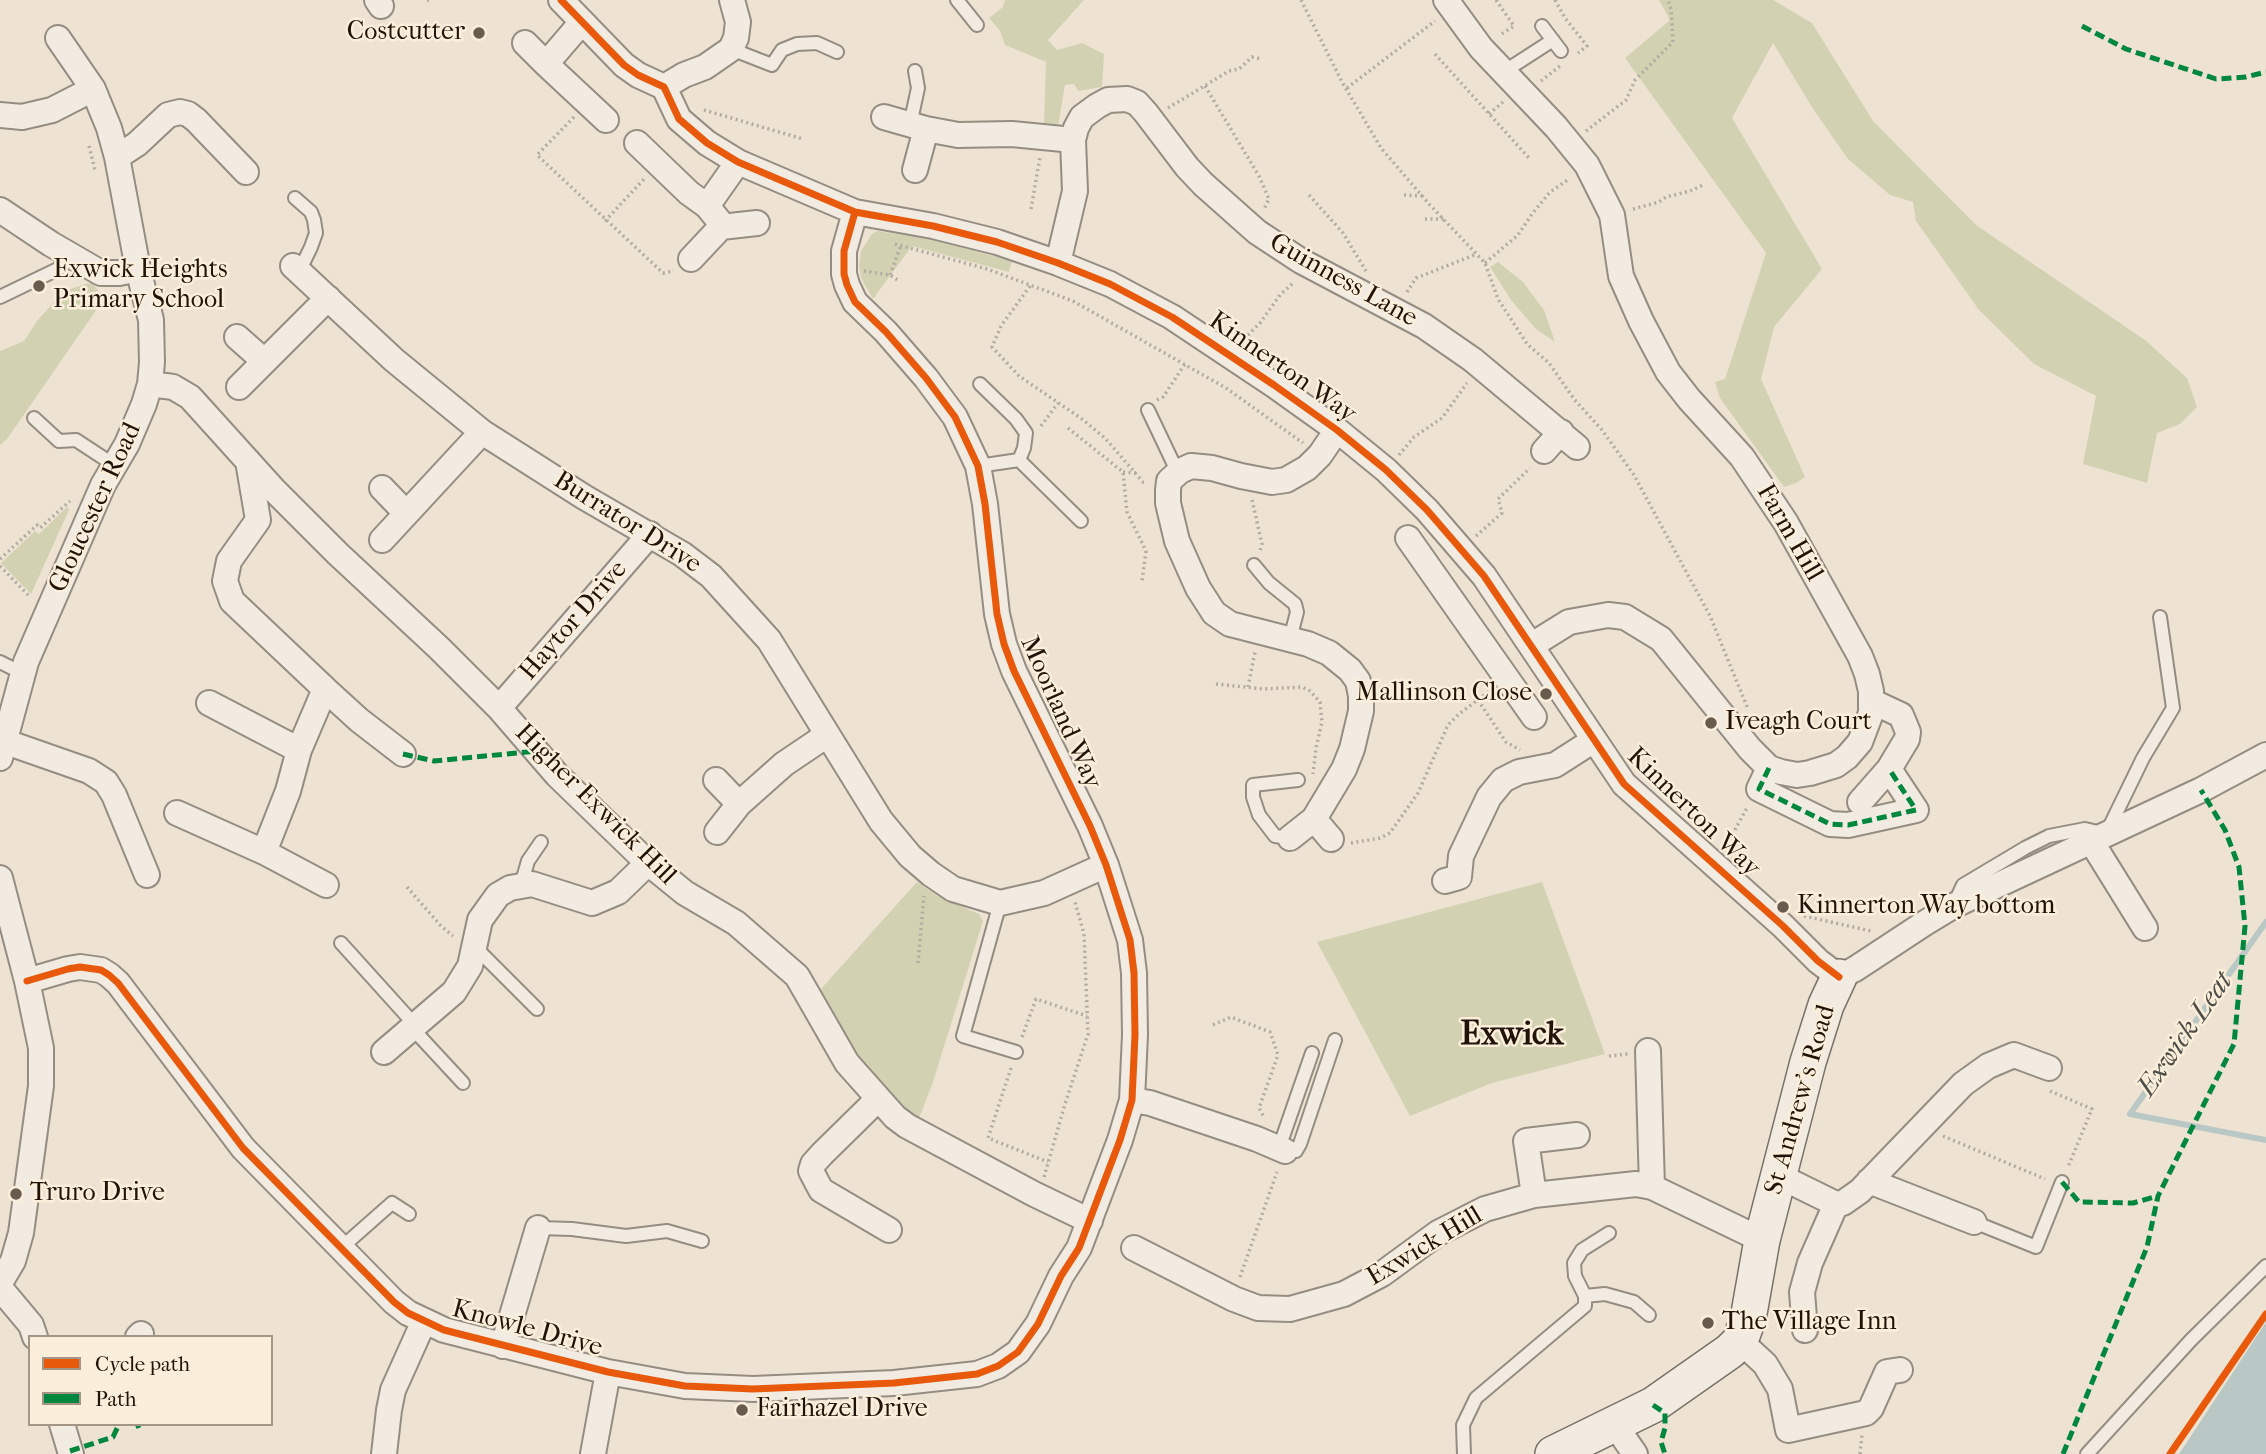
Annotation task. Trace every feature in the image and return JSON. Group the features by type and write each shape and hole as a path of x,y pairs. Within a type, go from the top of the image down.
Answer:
{"street":[{"path":"561,0 624,65 664,87 731,50 738,22 734,0"},
{"name":"Farm Hill","path":"1448,4 1481,48 1505,71 1587,165 1612,215 1621,276 1668,372 1747,464 1786,523 1860,656 1867,674 1871,701 1871,713 1860,741 1847,757 1836,765 1810,773 1764,778"},
{"path":"546,64 582,22"},
{"name":"Gloucester Road","path":"58,38 93,89 108,128 117,157 153,341 149,384 144,404 127,444 108,475 46,613 11,668 3,750 89,771 106,782 114,794 148,875"},
{"path":"525,43 606,120"},
{"name":"Kinnerton Way","path":"664,87 678,119 707,143 738,162 855,212 933,226 997,242 1110,284 1172,317 1337,430 1386,470 1427,510 1484,576 1624,784 1783,926 1818,961 1839,977"},
{"path":"0,115 35,115 52,110 93,89"},
{"name":"Guinness Lane","path":"1074,134 1082,117 1108,100 1117,98 1137,103 1157,125 1187,167 1257,232 1311,266 1424,326 1479,365 1569,439 1544,451"},
{"path":"117,157 137,144 167,115 180,112 195,120 246,172"},
{"path":"884,117 958,135 1012,134 1043,137 1074,134 1075,191 1058,263"},
{"path":"915,170 918,127"},
{"path":"637,143 689,193 707,206 721,227"},
{"path":"707,206 738,162"},
{"path":"0,210 101,273 138,269"},
{"name":"Moorland Way","path":"855,212 844,251 847,285 855,302 886,332 955,417 978,466 985,504 997,614 1004,644 1014,671 1090,826 1106,865 1130,940 1134,973 1135,1035 1132,1100 1090,1220"},
{"path":"691,259 721,227 757,223"},
{"name":"Burrator Drive","path":"296,269 394,360 482,432 584,497 682,554 711,576 775,649 881,821 910,856 926,870 953,889 1000,903 1030,897 1106,865"},
{"path":"239,387 263,360 328,298"},
{"path":"237,337 263,360"},
{"name":"Higher Exwick Hill","path":"149,384 173,387 190,397 338,554 439,648 499,708 557,775 648,863 685,893 736,923 797,975 847,1063 878,1099 907,1126 1034,1194 1090,1220"},
{"path":"1290,838 1314,819 1344,769 1361,711 1361,695 1357,681 1338,658 1308,643 1212,621 1177,541 1168,503 1169,481 1178,473 1201,466 1272,482 1286,480 1307,468 1320,455 1337,430"},
{"path":"382,540 482,432"},
{"path":"247,460 258,520 229,561 225,581 232,601 359,720 403,754"},
{"path":"382,488 406,513"},
{"name":"Haytor Drive","path":"499,708 650,534"},
{"path":"1408,538 1534,717"},
{"path":"1453,601 1484,576"},
{"path":"1532,645 1569,622 1608,615 1625,617 1661,639 1727,722 1764,778 1830,824 1848,825 1916,810 1889,769"},
{"path":"264,852 288,791 299,750 325,689"},
{"path":"1860,802 1889,769 1907,739 1908,732 1905,721 1894,710 1871,701"},
{"path":"209,703 299,750"},
{"path":"717,832 739,804 784,764 827,735"},
{"path":"1460,882 1461,856 1496,787 1519,772 1556,765 1594,740"},
{"name":"St Andrew's Road","path":"1740,1341 1748,1319 1762,1240 1808,1062 1826,1005 1839,977 1856,969 1954,906 2201,790 2266,755"},
{"path":"716,780 739,804"},
{"path":"177,813 264,852 326,886"},
{"path":"1314,819 1332,839"},
{"path":"2098,838 2145,928"},
{"path":"384,1052 454,992 470,966 480,920 498,895 510,888 532,884 592,902 618,892 648,863"},
{"path":"0,878 6,930 27,981 41,1048 41,1086 21,1233 13,1261 0,1283"},
{"name":"Knowle Drive","path":"27,981 80,968 101,970 109,975 118,983 243,1148 394,1302 444,1331 608,1372 685,1386 753,1389 894,1383 977,1374 998,1366 1018,1352 1038,1324 1061,1276 1079,1248 1090,1220"},
{"path":"1648,1051 1652,1187"},
{"path":"1779,1176 1836,1204 1843,1203 1860,1191 1963,1084 1988,1066 2014,1055 2049,1068"},
{"path":"878,1099 822,1154 811,1171 821,1190 890,1230"},
{"path":"1132,1100 1271,1139"},
{"path":"1534,1195 1526,1141 1577,1135"},
{"path":"1869,1181 1974,1222"},
{"name":"Exwick Hill","path":"1134,1248 1234,1299 1258,1308 1290,1310 1344,1294 1382,1274 1438,1233 1485,1209 1534,1195 1636,1184 1652,1187 1762,1240"},
{"path":"1805,1330 1802,1292 1810,1263 1836,1204"},
{"name":"Knowle Drive","path":"503,1346 538,1228"},
{"path":"0,1288 31,1325 34,1335"},
{"path":"384,1454 388,1410 393,1390 424,1321"},
{"path":"1553,1454 1653,1405 1730,1351 1740,1341 1765,1364 1780,1390 1788,1430 1866,1413 1871,1408 1887,1373 1900,1370"},
{"path":"593,1454 608,1372"},
{"path":"1615,1425 1635,1454"},
{"path":"63,1426 71,1454"}],"lane":[{"path":"957,0 977,25"},
{"path":"1505,71 1557,46 1542,26"},
{"path":"731,50 772,65 782,50 797,44 817,43 837,52"},
{"path":"915,71 918,127"},
{"path":"295,198 311,212 316,233 312,247 296,269"},
{"path":"0,297 60,268 72,257"},
{"path":"980,384 1016,419 1026,433 1019,460"},
{"path":"1148,410 1178,473"},
{"path":"34,418 59,441 75,440 108,475"},
{"path":"978,466 1019,460"},
{"path":"1019,460 1081,521"},
{"path":"1254,565 1269,583 1295,604 1297,612 1290,639"},
{"path":"2098,838 2173,708 2160,617"},
{"path":"1290,838 1275,836 1259,815 1253,797 1253,785 1298,780"},
{"path":"521,885 528,861 541,842"},
{"path":"1000,903 963,1036 1016,1052"},
{"path":"341,943 463,1083"},
{"path":"476,944 537,1009"},
{"path":"1312,1053 1271,1139 1296,1151 1335,1040"},
{"path":"1974,1222 2036,1247 2061,1183"},
{"path":"341,1248 392,1203 409,1214"},
{"path":"538,1228 626,1236 667,1231 702,1241"},
{"path":"1464,1454 1463,1425 1476,1398 1585,1306 1585,1296 1575,1276 1573,1263 1582,1250 1609,1233"},
{"path":"2087,1454 2191,1340 2266,1266"},
{"path":"1585,1296 1605,1294 1634,1303 1649,1315"}],"path":[{"path":"1301,0 1346,89 1381,148 1485,263 1498,299 1527,344 1549,363 1633,475 1710,616 1749,710"},
{"path":"1496,0 1514,26 1497,37"},
{"path":"1555,0 1587,46"},
{"path":"1585,132 1626,100 1635,80 1673,42 1668,0"},
{"path":"1346,89 1448,4"},
{"path":"1435,54 1530,158"},
{"path":"1168,108 1228,71 1239,69 1252,57 1261,60"},
{"path":"1205,86 1259,176 1269,198 1263,211"},
{"path":"1489,114 1497,107"},
{"path":"678,119 702,110 803,139"},
{"path":"564,128 537,155 663,273 679,270 691,259"},
{"path":"1031,209 1043,137"},
{"path":"1485,263 1518,234 1550,192 1587,165"},
{"path":"1612,215 1659,202 1703,185"},
{"path":"605,221 631,193"},
{"path":"1309,195 1343,233 1364,265 1376,288 1375,299"},
{"path":"1404,195 1423,196"},
{"path":"1425,219 1444,219"},
{"path":"891,243 987,269 1073,301 1226,388 1320,455"},
{"path":"890,275 901,245"},
{"path":"1404,296 1416,278 1477,254"},
{"path":"1229,354 1261,323 1280,295 1311,266"},
{"path":"844,268 890,275 899,281"},
{"path":"1030,285 1001,326 992,347 1019,376 1105,438 1143,482"},
{"path":"1148,410 1146,407 1163,397 1185,364"},
{"path":"1386,470 1414,438 1442,418 1479,365"},
{"path":"1069,428 1123,472 1136,472"},
{"path":"1461,549 1502,513 1498,499 1522,478 1544,451"},
{"path":"1123,472 1127,512 1146,551 1142,581"},
{"path":"0,559 37,524 40,528 73,499 108,475"},
{"path":"1249,478 1262,544 1254,565"},
{"path":"0,566 46,613"},
{"path":"1248,687 1260,632"},
{"path":"1332,839 1348,843 1363,842 1380,838 1390,832 1418,793 1448,725 1508,679"},
{"path":"1216,684 1264,689 1302,687 1320,702 1322,722 1313,776 1314,819"},
{"path":"1478,700 1506,742 1549,766"},
{"path":"1718,847 1732,835 1764,778"},
{"path":"918,963 926,870"},
{"path":"1069,881 1084,934 1088,1034 1048,1162 988,1138 1036,999 1087,1016"},
{"path":"407,887 450,935 476,944"},
{"path":"1783,926 1794,914 1878,933 1894,943"},
{"path":"1213,1025 1231,1017 1270,1032 1278,1055 1259,1108 1271,1139 1244,1262"},
{"path":"1921,1127 2061,1183 2092,1109 2045,1088 2049,1068"}],"green space":[{"path":"1005,0 1084,0 1048,40 1057,50 1082,43 1104,54 1102,87 1078,91 1074,84 1065,85 1058,127 1044,125 1046,62 1005,45 1000,31 989,18 1003,7"},
{"path":"1659,0 1773,0 1812,23 1873,121 1976,225 2145,340 2187,378 2197,407 2180,424 2157,433 2147,483 2083,464 2096,396 2034,364 1979,310 1916,221 1913,202 1890,195 1848,159 1815,112 1773,43 1732,118 1822,269 1774,327 1761,379 1805,477 1784,487 1720,398 1715,382 1725,379 1766,253 1625,58 1670,20"},
{"path":"877,231 930,239 1012,261 1009,272 912,246 873,299 861,278 859,265 861,251"},
{"path":"1498,262 1523,282 1544,310 1555,342 1536,329 1511,300 1490,267"},
{"path":"92,282 104,299 7,439 0,445 0,351 24,341 37,321 64,291"},
{"path":"67,507 69,510 31,594 1,563 35,531 39,534"},
{"path":"917,882 938,896 979,914 983,921 933,1082 918,1121 886,1092 848,1043 820,990"},
{"path":"1542,882 1605,1054 1492,1083 1410,1116 1317,942"}],"shaded area":[{"path":"2266,1322 2266,1454 2179,1454 2187,1442"}],"waterway":[{"name":"Exwick Leat","path":"2266,922 2130,1114 2266,1140"}],"marked path":[{"path":"2082,26 2126,49 2216,79 2246,77 2266,72"},
{"path":"403,754 434,761 537,751"},
{"path":"1769,768 1759,789 1830,824 1848,825 1916,810 1889,769"},
{"path":"2063,1454 2147,1247 2158,1196 2234,1044 2245,926 2239,867 2225,830 2201,790"},
{"path":"2062,1182 2079,1202 2133,1203 2158,1196"},
{"path":"1653,1405 1665,1413 1661,1442 1665,1454"},
{"path":"70,1451 113,1437 118,1426"}],"cycle path":[{"path":"561,0 624,65 664,87 679,119 707,143 738,162 855,212 933,226 997,242 1110,284 1172,317 1337,430 1386,470 1427,510 1484,576 1624,784 1783,926 1818,961 1839,977"},
{"path":"27,981 80,967 101,970 109,975 118,983 243,1148 394,1302 408,1313 444,1330 608,1372 685,1386 753,1389 894,1383 977,1374 998,1366 1018,1352 1038,1324 1061,1276 1079,1248 1120,1140 1132,1100 1135,1035 1134,973 1130,940 1106,865 1090,826 1014,671 1004,644 997,614 985,504 978,466 955,417 926,378 886,332 855,302 847,285 844,251 855,212"},
{"path":"2170,1454 2266,1314"}],"place":[{"name":"Costcutter","path":"479,33"},
{"name":"Exwick Heights Primary School","path":"39,286"},
{"name":"Mallinson Close","path":"1546,694"},
{"name":"Iveagh Court","path":"1711,723"},
{"name":"Kinnerton Way bottom","path":"1783,907"},
{"name":"Truro Drive","path":"16,1194"},
{"name":"The Village Inn","path":"1708,1323"},
{"name":"Fairhazel Drive","path":"742,1410"}],"district":[{"name":"Exwick","path":"1512,1036"}]}
